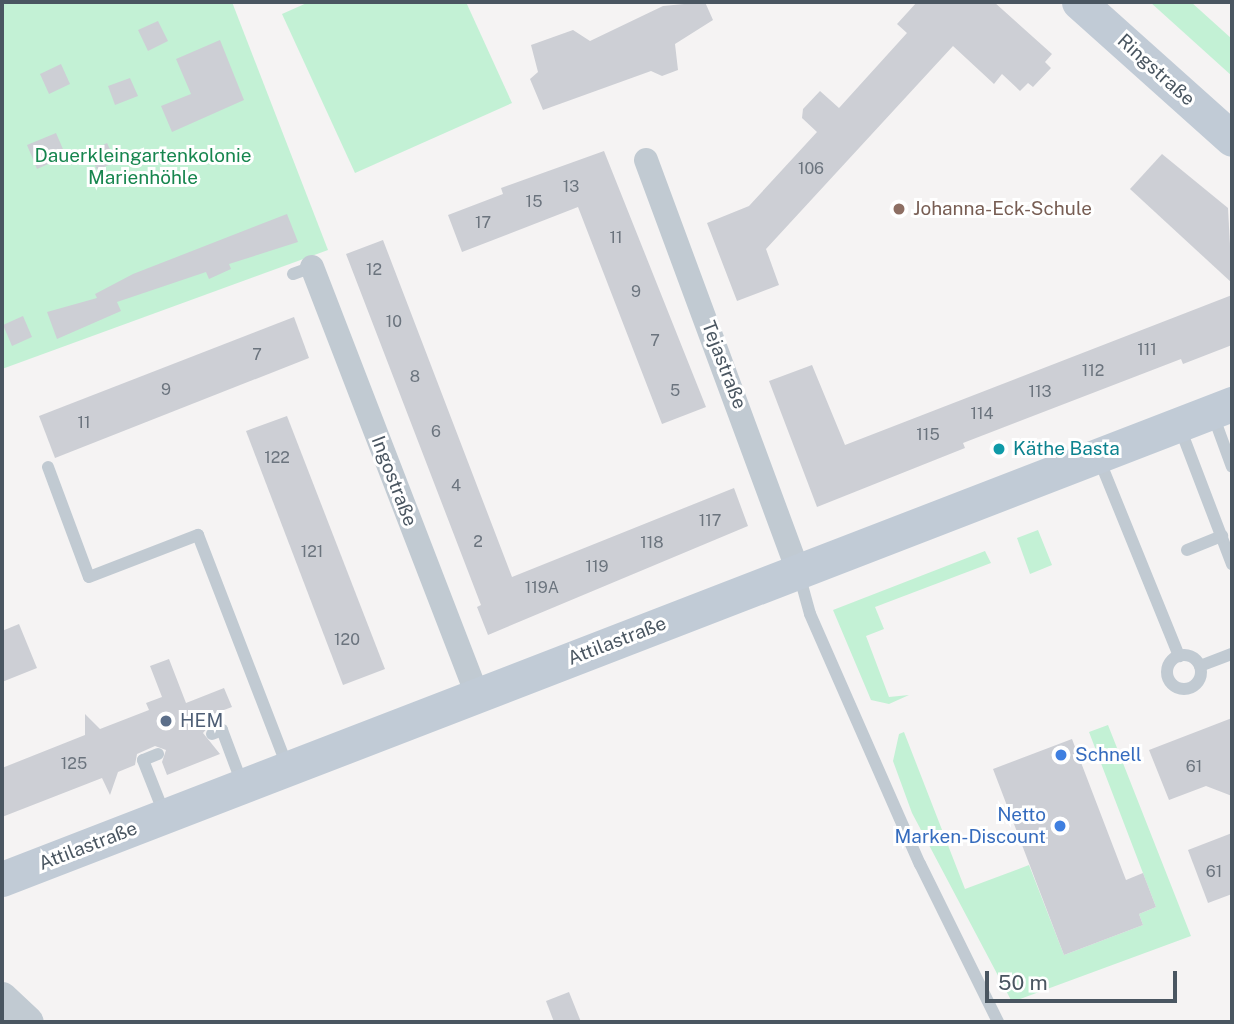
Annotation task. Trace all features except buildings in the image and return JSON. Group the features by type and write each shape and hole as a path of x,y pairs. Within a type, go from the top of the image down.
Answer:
{"main road":[{"name":"Ringstraße","path":"1079,2 1232,139"},
{"name":"Attilastraße","path":"2,879 1222,408"}],"street":[{"name":"Tejastraße","path":"646,160 798,570"},
{"name":"Ingostraße","path":"302,270 477,695"},
{"path":"2,998 28,1022"}],"lane":[{"path":"1222,408 1232,467"},
{"path":"1179,424 1232,564"},
{"path":"1098,455 1179,656"},
{"path":"48,467 89,577 198,535 289,768"},
{"path":"1187,550 1222,536"},
{"path":"798,570 810,614 920,864 998,1022"},
{"path":"1200,666 1232,654"},
{"path":"1179,656 1189,656 1200,666 1193,687 1176,688 1167,668 1179,656"},
{"path":"212,734 222,730 243,786"},
{"path":"158,754 143,760 165,816"}],"green space":[{"name":"Dauerkleingartenkolonie Marienhöhle","path":"2,2 232,2 328,250 2,369"},
{"path":"309,2 466,2 512,103 355,173 282,14"},
{"path":"1150,2 1191,2 1232,39 1232,76"},
{"path":"1038,530 1052,565 1030,574 1017,538"},
{"path":"985,551 991,563 875,607 884,629 866,636 889,697 909,695 889,704 871,700 833,610"},
{"path":"1108,725 1191,936 1012,1002 912,813 893,761 899,734 904,732 965,889 1029,865 1064,955 1143,925 1139,914 1156,907 1089,732"}],"place":[{"name":"Johanna-Eck-Schule","path":"899,209"},
{"name":"Käthe Basta","path":"999,449"},
{"name":"HEM","path":"166,721"},
{"name":"Schnell","path":"1061,755"},
{"name":"Netto Marken-Discount","path":"1060,826"}]}
